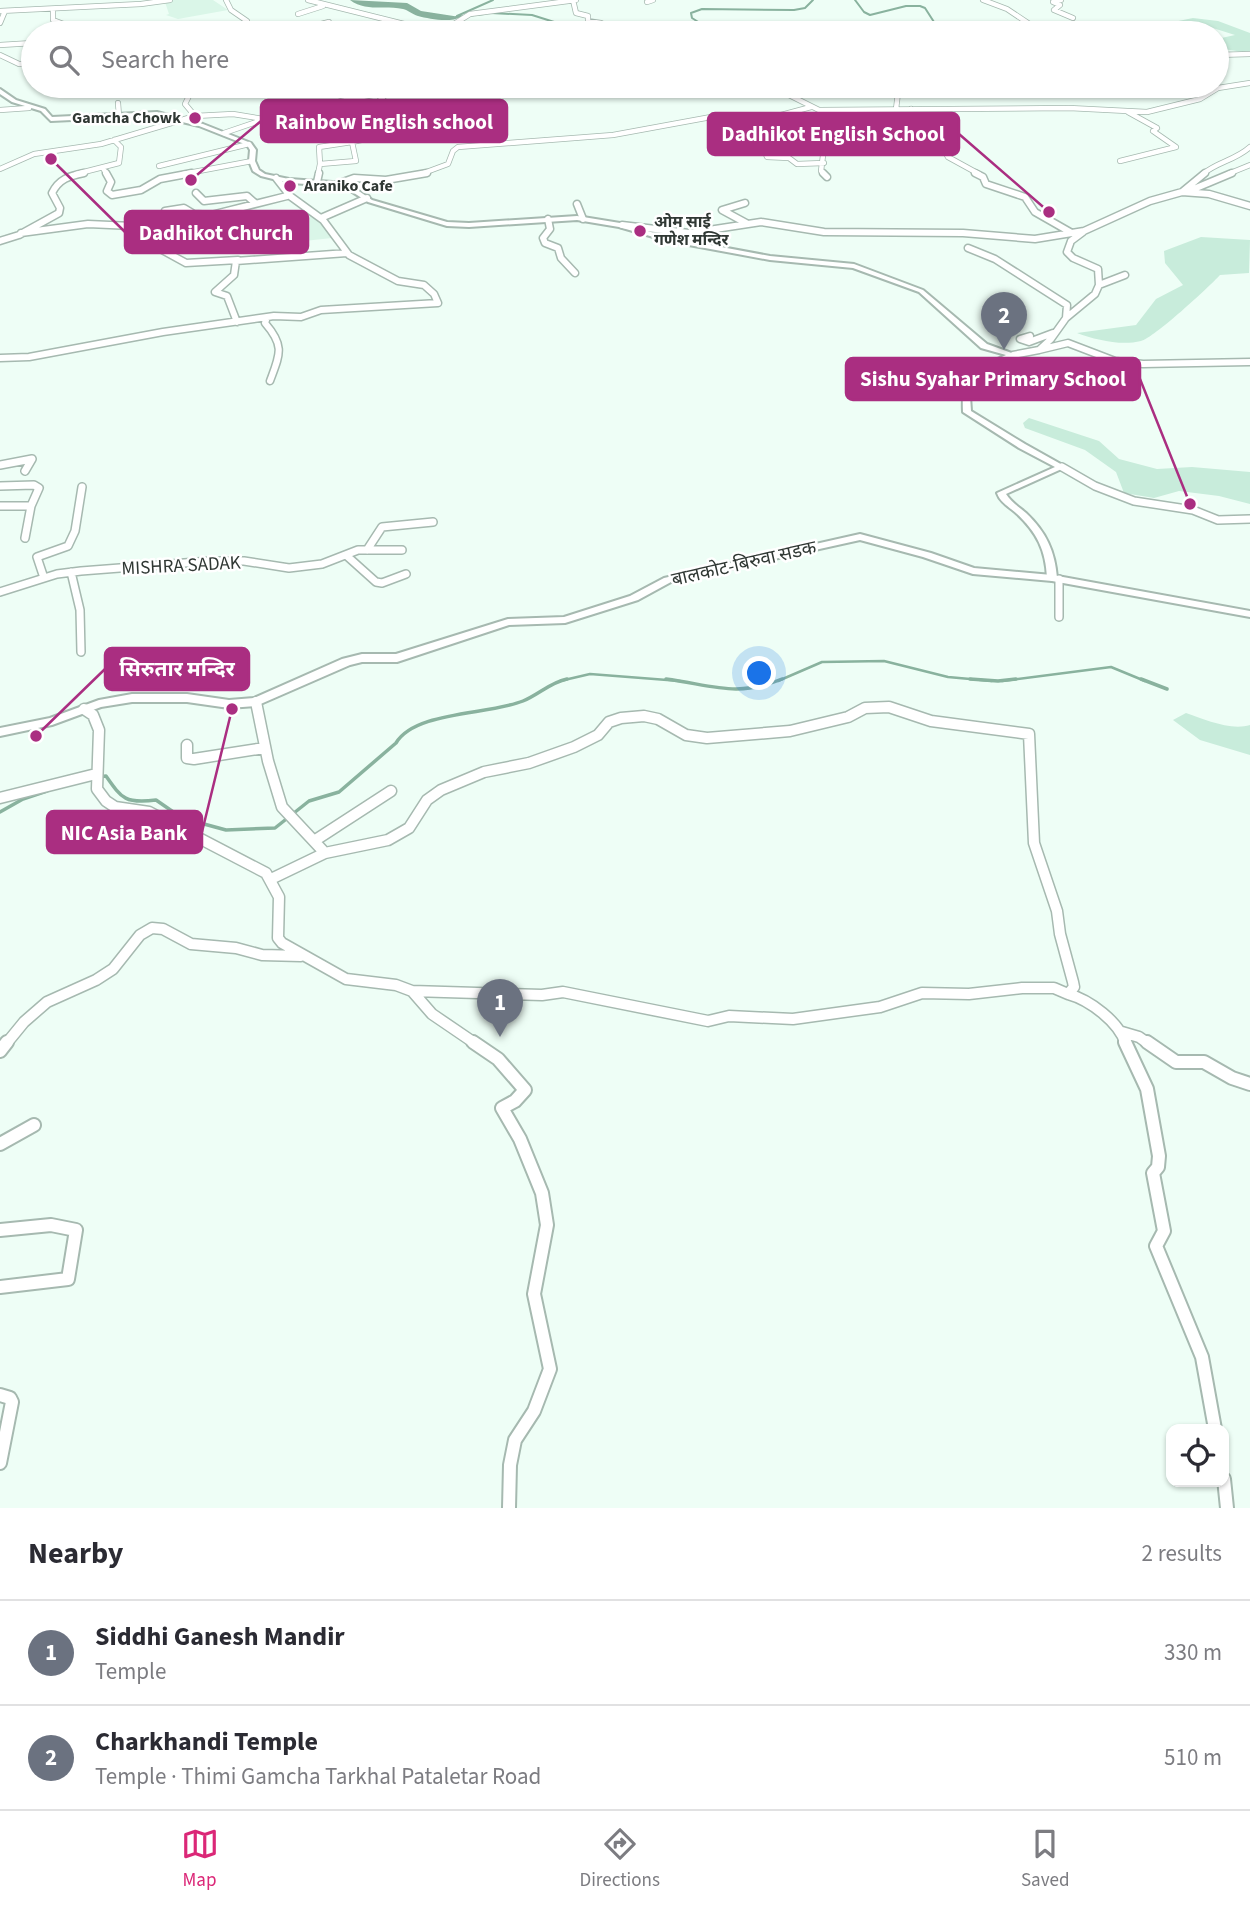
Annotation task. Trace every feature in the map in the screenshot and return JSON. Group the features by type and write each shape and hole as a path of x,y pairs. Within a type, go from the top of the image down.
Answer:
{"main road":[{"name":"बालकोट-बिरुवा सडक","path":"0,732 52,721 84,709 132,698 187,698 229,704 256,702 346,662 362,658 397,658 508,622 572,618 634,598 668,580 852,538 868,537 972,571 1056,578 1250,614"}],"street":[{"path":"0,23 2,11 119,3 146,4 170,0"},
{"path":"226,0 226,5 246,21"},
{"path":"308,0 323,6 351,9 392,21"},
{"path":"456,21 575,0 576,13 588,16 588,21"},
{"path":"647,2 653,0"},
{"path":"983,0 1007,9 1022,21"},
{"path":"1060,0 1054,2 1060,5 1054,10 1073,18"},
{"path":"298,14 323,6"},
{"path":"53,9 53,20 56,21"},
{"path":"0,44 21,44"},
{"path":"2,55 11,53 17,44"},
{"path":"1229,55 1250,54"},
{"path":"2,55 21,64"},
{"path":"1229,86 1250,83"},
{"path":"0,91 11,100 29,108"},
{"path":"188,98 185,104 195,116"},
{"path":"0,169 39,153 114,140 195,116 233,114 263,119 299,119 334,103 355,98"},
{"path":"382,98 396,111"},
{"path":"795,98 819,110 1069,108 1127,111 1160,110 1202,98"},
{"path":"896,109 897,98"},
{"path":"118,103 119,116"},
{"path":"340,183 350,178 378,180 421,174 448,164 453,151 458,147 613,135 711,117 760,124 770,118 811,106"},
{"path":"369,129 392,126 387,117 396,114 396,111 420,108"},
{"path":"911,109 922,122 926,136 941,145 948,157 983,177 986,184 1026,197 1035,212 1072,233"},
{"path":"0,110 44,110 49,118 56,119 157,114 181,120 224,132 249,144 253,152 252,161 259,173 276,178 340,183 351,186 367,198 420,218 454,225 583,219 689,233 746,223 774,223 824,232 963,233 1035,239 1084,231"},
{"path":"819,110 825,139 821,171 827,177"},
{"path":"1119,161 1176,146 1153,131 1157,128 1127,111"},
{"path":"356,114 369,129 371,138"},
{"path":"224,132 263,119"},
{"path":"320,164 356,161 349,126"},
{"path":"317,182 319,147 395,135"},
{"path":"0,241 61,211 52,195 52,189 58,182 79,174 104,170 121,161 121,147 114,140"},
{"path":"761,142 767,157 789,158 797,164 824,163"},
{"path":"159,166 249,144"},
{"path":"1184,192 1209,169 1239,157 1250,148"},
{"path":"104,170 111,182 107,191 112,195 141,190 160,179 252,161"},
{"path":"1039,350 1066,318 1095,294 1099,285 1098,269 1073,258 1067,252 1071,241 1084,231 1150,201 1184,192 1250,165"},
{"path":"0,358 29,358 267,317 304,317 321,310 438,303 432,290 426,285 393,280 347,253 321,218 287,196 276,178"},
{"path":"1184,192 1209,194 1250,206"},
{"path":"196,193 204,201 247,196 255,203"},
{"path":"21,233 88,223 132,226 194,214 211,215 287,196"},
{"path":"321,218 367,198"},
{"path":"745,203 722,210 746,223"},
{"path":"576,204 583,219"},
{"path":"164,211 184,208 194,214"},
{"path":"211,215 214,229"},
{"path":"548,219 550,229 543,238 544,243 558,248 561,258 575,274"},
{"path":"620,225 667,239 770,258 854,267 921,291 984,346 1013,355"},
{"path":"132,226 138,247 153,245 184,262 347,253"},
{"path":"968,248 1006,265 1047,296 1067,304 1066,318"},
{"path":"237,322 227,296 215,292 234,275 238,260"},
{"path":"1099,285 1125,275"},
{"path":"267,317 266,324 279,337 281,351 270,381"},
{"path":"1031,336 1020,339 1029,342 1055,333"},
{"path":"1250,362 1143,364 1115,361 1068,344 1013,355 983,365 970,378 966,396 967,412 1095,486 1134,500 1193,510 1218,520 1250,519"},
{"path":"0,465 32,459 25,471"},
{"path":"1059,617 1056,578 1046,542 1040,532 1003,498 1001,493 1062,467"},
{"path":"0,486 34,485 39,488 31,506 25,538"},
{"path":"44,578 37,557 47,551 65,549 73,541 82,487"},
{"path":"0,506 31,506"},
{"path":"367,550 382,527 433,522"},
{"name":"MISHRA SADAK","path":"0,592 71,572 210,561 244,561 289,568 322,564 358,550 402,550"},
{"path":"347,556 376,582 382,583 406,574"},
{"path":"71,572 80,610 82,652"},
{"path":"256,702 264,748 288,816 324,853"},
{"path":"271,879 324,853 388,840 409,828 427,800 441,790 484,772 529,764 574,747 598,735 609,722 621,718 644,716 658,719 686,736 707,738 790,731 848,717 865,708 889,707 931,721 1029,734 1034,843 1057,911 1074,987 1068,994"},
{"path":"84,709 93,715 99,730 96,779 115,807 149,812 266,873 279,890 278,938 301,956 346,979 396,985 412,991 542,995 563,992 708,1021 729,1016 793,1019 880,1007 922,993 969,994 1022,988 1054,988 1083,998 1122,1032 1131,1059 1147,1089 1159,1156 1153,1174 1164,1231 1156,1246 1202,1357 1215,1424"},
{"path":"187,745 189,759 264,748"},
{"path":"0,799 75,778 96,779"},
{"path":"314,841 391,791"},
{"path":"1,1046 47,1002 113,970 140,934 152,928 163,929 191,944 236,948 262,955 301,956"},
{"path":"412,991 432,1014 499,1059 525,1090 515,1101 502,1108 520,1139 542,1193 547,1225 534,1294 550,1369 534,1411 515,1440 510,1465 509,1508"},
{"path":"1122,1032 1137,1034 1174,1062 1192,1065 1204,1062 1232,1078 1250,1083"},
{"path":"0,1144 34,1125"},
{"path":"0,1230 63,1226 76,1230 68,1279 0,1287"},
{"path":"0,1395 10,1398 12,1402 0,1463"},
{"path":"1225,1487 1227,1508"}],"shaded area":[{"path":"213,0 228,10 178,19 166,15 169,14 165,2"},
{"path":"1193,18 1218,21 1178,21"},
{"path":"1229,25 1250,33 1250,53 1229,50 1229,36 1235,35 1229,33"},
{"path":"311,214 321,220 332,238 295,242 289,224"},
{"path":"1201,237 1250,240 1249,273 1220,275 1169,322 1141,341 1109,342 1077,333 1136,325 1156,299 1183,285 1165,263 1164,251"},
{"path":"1029,418 1099,441 1119,459 1157,469 1192,467 1250,472 1250,504 1219,496 1179,491 1154,498 1124,493 1116,472 1085,450 1025,428 1023,423"},
{"path":"1186,713 1226,725 1250,725 1250,755 1200,740 1173,720"}],"waterway":[{"path":"354,0 367,5 407,6 418,13 431,16 456,17"},
{"path":"457,16 493,0"},
{"path":"697,21 691,13 702,9 794,10 805,8 813,0"},
{"path":"855,0 864,12 870,15 906,6 920,6 925,8 933,21"},
{"path":"491,13 532,15 551,21"},
{"path":"456,17 484,14"},
{"path":"778,681 822,662 884,661 948,677 970,679"},
{"path":"1002,681 1111,667 1145,681"},
{"path":"563,680 590,674 675,681"},
{"path":"666,679 675,681"},
{"path":"675,681 737,689 766,685 782,679"},
{"path":"970,679 1016,679"},
{"path":"970,679 992,681"},
{"path":"1141,679 1167,689"},
{"path":"98,777 106,776 126,798 138,801 156,800 182,818 226,830 275,828 309,801 339,792 405,733 419,725 453,715 508,706 563,680"},
{"path":"675,681 680,681"},
{"path":"0,812 23,799 47,791"}],"place":[{"name":"Gamcha Chowk","path":"195,118"},
{"name":"Dadhikot Church","path":"51,159"},
{"name":"Rainbow English school","path":"191,180"},
{"name":"Araniko Cafe","path":"290,186"},
{"name":"Dadhikot English School","path":"1049,212"},
{"name":"ओम साई गणेश मन्दिर","path":"640,231"},
{"name":"Charkhandi Temple","path":"1004,350"},
{"name":"Sishu Syahar Primary School","path":"1190,504"},
{"name":"NIC Asia Bank","path":"232,709"},
{"name":"सिरुतार मन्दिर","path":"36,736"},
{"name":"Siddhi Ganesh Mandir","path":"500,1037"}]}
